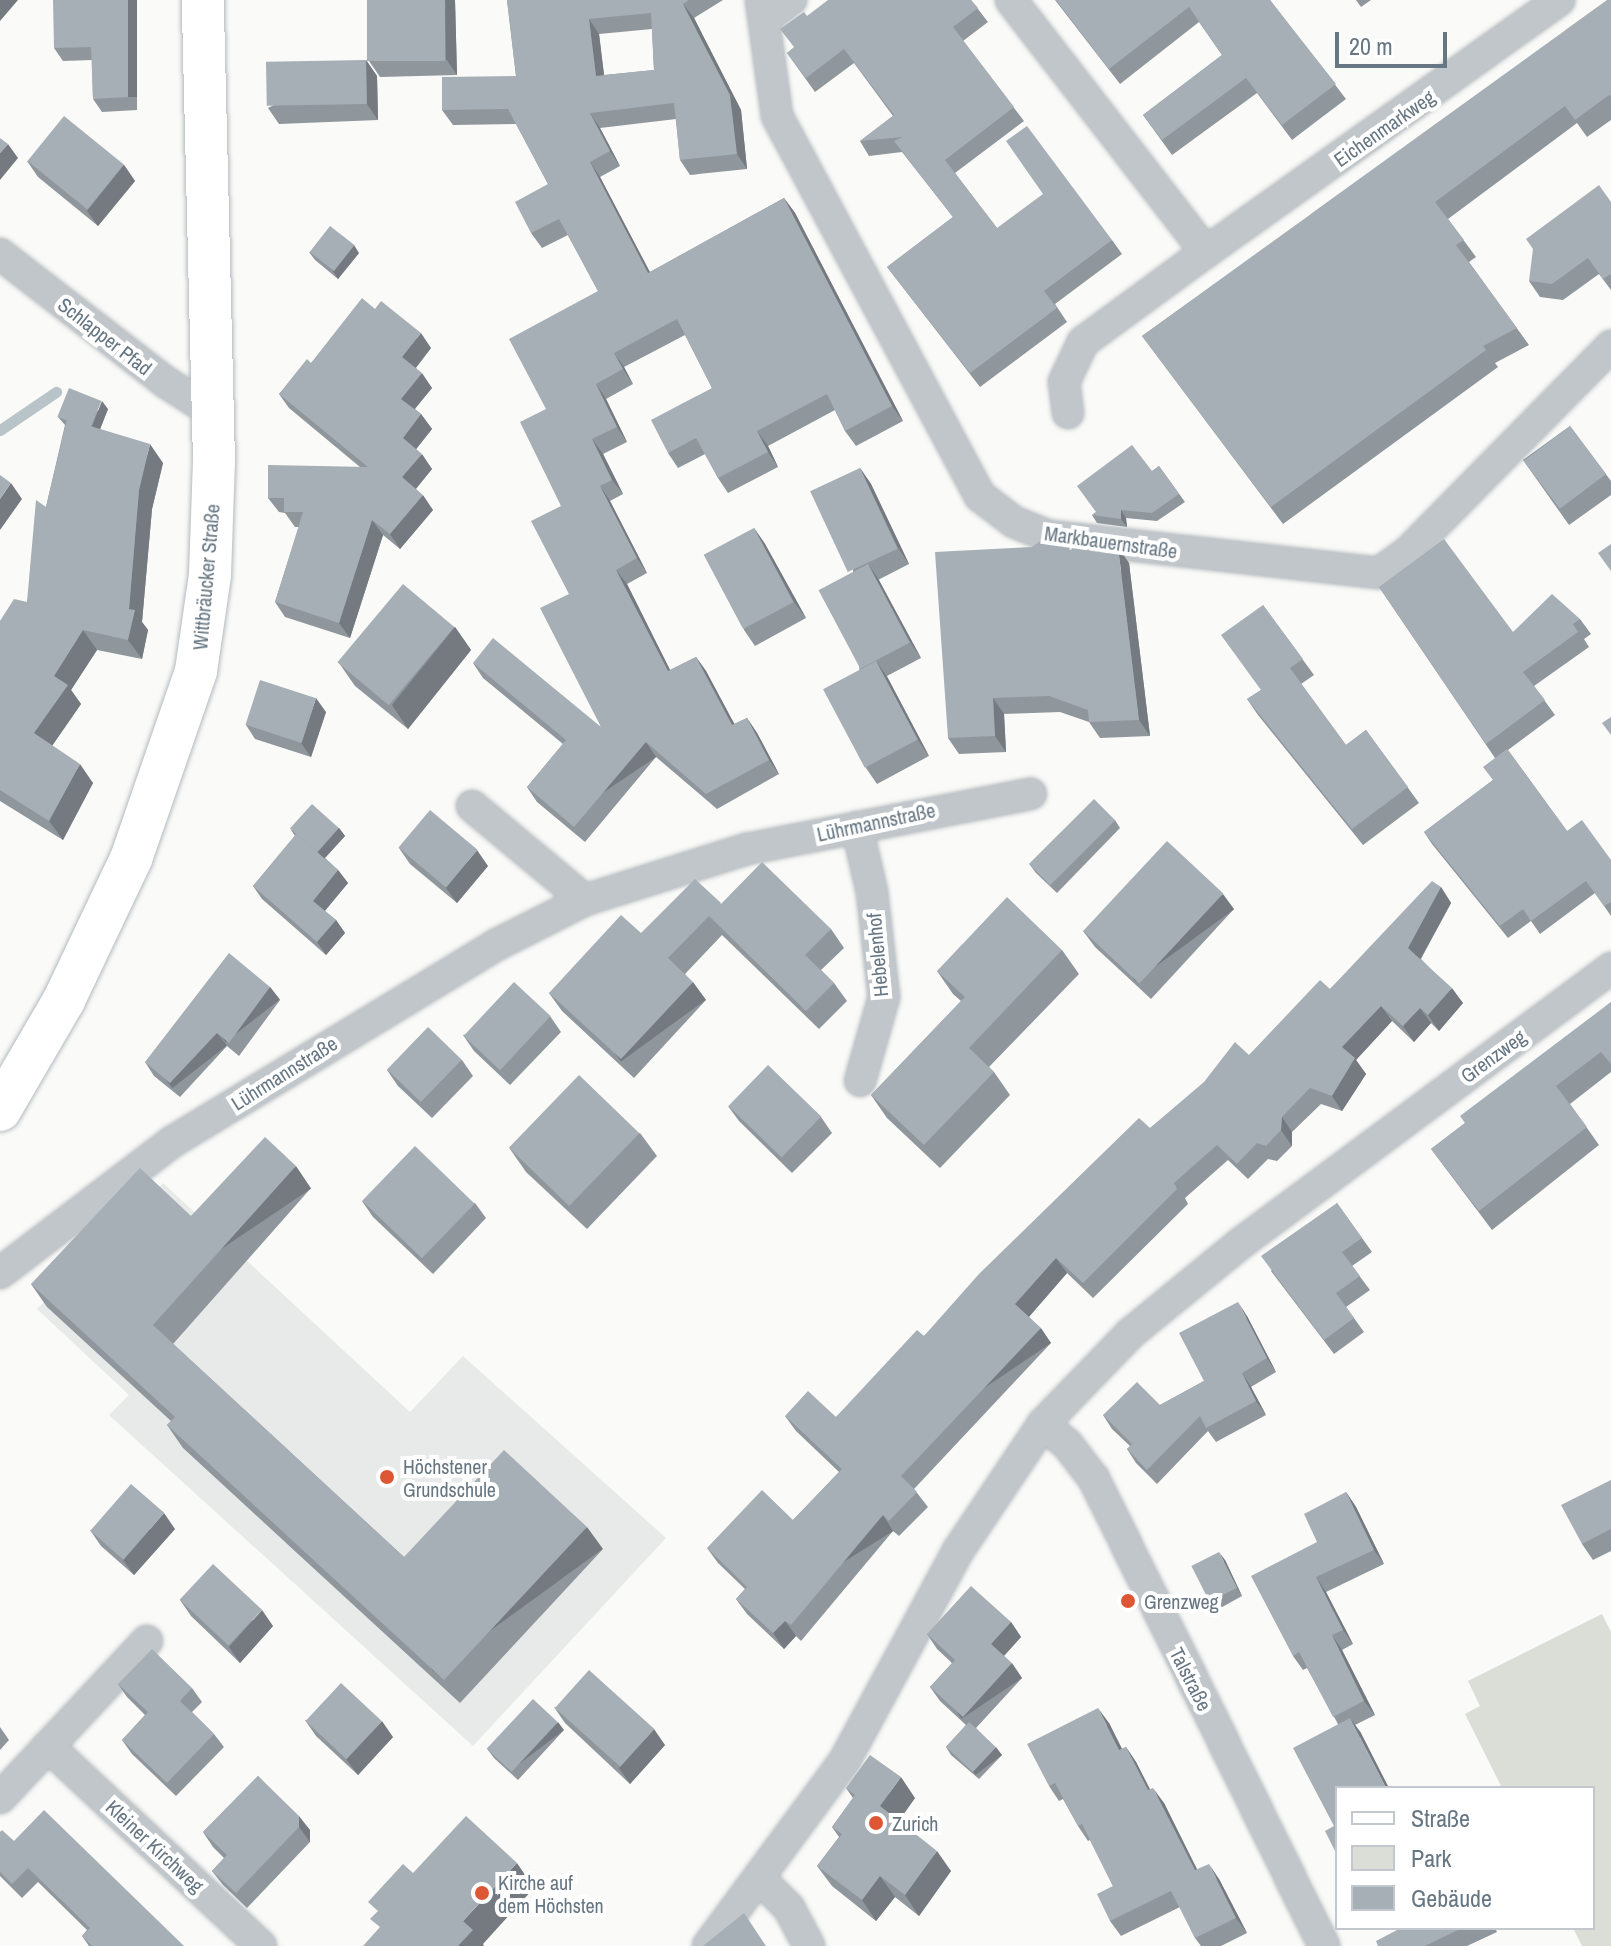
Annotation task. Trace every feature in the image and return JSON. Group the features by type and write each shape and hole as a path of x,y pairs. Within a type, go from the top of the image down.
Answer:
{"main road":[{"name":"Wittbräucker Straße","path":"0,1110 64,1000 131,859 185,711 210,575 214,413 203,0"}],"street":[{"path":"763,10 791,0"},
{"path":"1011,0 1206,252"},
{"name":"Eichenmarkweg","path":"1068,413 1064,382 1083,342 1559,0"},
{"name":"Markbauernstraße","path":"763,10 777,116 980,496 1014,522 1049,536 1379,573 1407,553 1611,346"},
{"name":"Schlapper Pfad","path":"0,254 167,383 214,413"},
{"name":"Lührmannstraße","path":"0,1273 172,1142 496,945 585,900 747,849 1031,794"},
{"path":"472,806 585,900"},
{"name":"Hebelenhof","path":"857,827 872,892 884,997 860,1081"},
{"name":"Grenzweg","path":"708,1946 761,1880 845,1760 958,1551 1043,1424 1131,1333 1241,1243 1611,968"},
{"name":"Talstraße","path":"1043,1424 1067,1444 1094,1479 1324,1946"},
{"path":"0,1798 147,1641"},
{"name":"Kleiner Kirchweg","path":"48,1746 261,1946"},
{"path":"761,1880 789,1908 809,1946"}],"shaded area":[{"name":"Höchstener Grundschule","path":"163,1183 410,1412 463,1356 666,1538 473,1746 109,1415 129,1395 37,1309"}],"green space":[{"path":"1602,1614 1611,1632 1611,1946 1582,1946 1574,1930 1595,1930 1595,1786 1501,1786 1465,1714 1480,1706 1468,1681"}],"building":[{"path":"53,0 128,0 128,97 93,99 91,47 54,48"},
{"path":"367,0 445,0 445,61 367,61"},
{"path":"507,0 689,0 683,4 730,95 737,154 680,160 674,103 590,113 610,151 590,162 648,273 784,198 892,406 845,431 827,394 757,431 768,452 718,478 696,438 668,453 651,420 712,388 677,319 614,353 623,369 596,384 617,427 592,439 612,480 600,486 637,558 616,570 668,671 696,657 732,725 747,718 769,760 706,794 646,742 574,827 527,787 566,740 473,663 493,638 601,727 540,608 569,594 531,521 561,506 520,422 546,409 509,339 598,291 559,219 531,233 515,202 548,184 508,109 442,110 442,77 516,76","holes":["651,13 654,70 596,76 589,19"]},
{"path":"828,0 971,0 978,8 953,27 1014,107 945,160 997,228 1043,194 1006,141 1027,126 1112,240 1044,291 1057,308 970,373 887,267 953,217 894,141 903,137 860,141 894,115 844,49 806,78 787,53 794,47 780,29 804,12 807,16"},
{"path":"1056,0 1270,0 1336,84 1282,125 1246,78 1162,140 1143,115 1222,55 1189,7 1109,69"},
{"path":"1611,0 1611,97 1609,95 1575,120 1565,106 1435,202 1464,240 1456,245 1517,328 1483,346 1486,350 1271,507 1142,336"},
{"path":"366,60 367,104 267,106 266,62"},
{"path":"64,116 124,164 87,210 27,161"},
{"path":"0,138 8,144 0,153"},
{"path":"1599,185 1611,202 1611,274 1603,279 1588,258 1552,284 1529,281 1533,249 1526,239"},
{"path":"330,226 354,245 334,271 310,252"},
{"path":"362,298 375,309 381,301 421,333 402,357 422,373 401,399 421,414 403,438 422,454 402,477 423,495 390,534 372,520 339,623 275,602 303,512 284,512 284,498 268,498 268,465 368,467 279,394 307,359 311,363"},
{"path":"69,388 101,401 90,430 57,417"},
{"path":"67,419 150,444 139,490 129,609 135,610 128,640 83,630 54,676 68,685 34,733 80,764 49,821 0,790 0,621 14,599 27,602 36,500 46,507"},
{"path":"1570,426 1606,474 1560,509 1524,461"},
{"path":"1132,445 1152,471 1159,466 1179,494 1152,513 1121,510 1121,519 1092,515 1096,512 1077,486"},
{"path":"860,468 898,549 848,572 810,491"},
{"path":"0,475 11,483 0,499"},
{"path":"754,528 793,602 743,629 704,555"},
{"path":"1043,539 1118,547 1139,720 1089,722 1088,710 1049,696 993,698 995,736 948,738 935,552 1032,547"},
{"path":"1444,539 1513,632 1552,594 1580,619 1573,624 1578,632 1523,672 1545,700 1486,744 1379,587"},
{"path":"1611,544 1611,571 1598,553"},
{"path":"868,564 910,643 860,669 819,590"},
{"path":"403,584 454,627 389,705 337,662"},
{"path":"1263,605 1303,659 1290,668 1346,745 1366,730 1408,787 1352,829 1247,699 1261,690 1221,635"},
{"path":"876,661 918,740 865,768 823,689"},
{"path":"260,680 316,698 302,743 245,725"},
{"path":"1611,717 1611,735 1602,723"},
{"path":"1507,749 1567,831 1582,820 1611,860 1611,902 1604,906 1586,881 1531,921 1523,909 1500,926 1424,832 1493,780 1483,767"},
{"path":"1094,799 1115,820 1050,885 1029,864"},
{"path":"312,804 339,828 317,853 290,829"},
{"path":"430,810 477,850 446,887 399,848"},
{"path":"296,834 338,870 313,901 336,920 317,942 253,886"},
{"path":"1167,841 1223,894 1139,983 1083,931"},
{"path":"762,862 831,929 805,955 834,983 806,1011 709,916 668,958 693,982 621,1059 549,993 621,915 641,933 695,879 721,903 718,907"},
{"path":"1432,881 1441,887 1408,948 1452,988 1428,1015 1420,1008 1403,1026 1381,1006 1342,1047 1355,1058 1332,1096 1310,1088 1282,1117 1281,1130 1266,1146 1257,1143 1237,1164 1217,1145 1174,1183 1177,1189 1083,1283 1056,1258 1015,1304 1041,1328 901,1476 917,1492 889,1521 883,1515 791,1625 785,1621 773,1633 736,1599 747,1587 707,1548 762,1490 793,1520 842,1469 785,1416 808,1391 836,1417 917,1330 924,1336 979,1274 1139,1118 1150,1128 1204,1082 1235,1042 1249,1055 1320,980 1330,989"},
{"path":"1007,897 1062,950 969,1048 994,1072 924,1145 871,1095 965,997 937,971"},
{"path":"229,953 270,987 229,1043 217,1033 170,1083 145,1062"},
{"path":"514,982 551,1016 500,1070 464,1036"},
{"path":"1611,1002 1611,1064 1601,1052 1556,1086 1587,1127 1479,1211 1431,1149 1465,1123 1460,1116"},
{"path":"428,1027 462,1060 421,1102 387,1069"},
{"path":"768,1065 821,1116 782,1157 728,1106"},
{"path":"579,1075 639,1133 569,1206 509,1148"},
{"path":"265,1137 296,1166 153,1325 404,1557 504,1450 587,1527 444,1680 167,1425 175,1417 31,1284 140,1168 191,1216"},
{"path":"415,1146 475,1204 422,1258 362,1201"},
{"path":"1337,1203 1362,1238 1342,1252 1360,1276 1336,1293 1354,1318 1324,1340 1261,1256"},
{"path":"1238,1302 1267,1358 1242,1373 1256,1401 1206,1428 1200,1416 1147,1470 1127,1449 1132,1444 1103,1415 1137,1382 1160,1405 1204,1381 1179,1333"},
{"path":"1611,1480 1611,1529 1582,1544 1561,1505"},
{"path":"131,1484 164,1513 124,1560 90,1531"},
{"path":"1346,1492 1374,1550 1316,1577 1343,1630 1332,1635 1364,1701 1333,1717 1299,1652 1293,1656 1251,1576 1317,1542 1304,1514"},
{"path":"1219,1552 1237,1588 1210,1602 1191,1566"},
{"path":"213,1564 262,1610 229,1646 180,1600"},
{"path":"971,1586 1011,1622 991,1644 1012,1663 963,1717 930,1687 955,1660 927,1634"},
{"path":"152,1649 192,1688 180,1701 214,1734 167,1783 122,1740 148,1712 118,1684"},
{"path":"589,1670 654,1729 620,1767 555,1708"},
{"path":"341,1683 382,1721 346,1759 306,1721"},
{"path":"533,1699 558,1722 511,1772 487,1749"},
{"path":"1098,1708 1119,1750 1126,1747 1148,1790 1153,1788 1195,1870 1209,1864 1236,1918 1195,1938 1171,1891 1110,1921 1097,1894 1113,1886 1082,1824 1078,1826 1055,1783 1049,1786 1027,1744"},
{"path":"1350,1718 1385,1786 1335,1786 1335,1851 1325,1831 1334,1826 1293,1748"},
{"path":"969,1722 996,1747 973,1772 946,1747"},
{"path":"870,1755 901,1777 880,1806 937,1851 905,1895 880,1876 862,1900 817,1866 842,1834 832,1827 855,1795 846,1788"},
{"path":"258,1776 299,1816 299,1827 236,1893 212,1871 227,1855 203,1832"},
{"path":"44,1810 184,1946 92,1946 82,1936 90,1928 28,1868 12,1884 0,1872 0,1832 2,1830 14,1841"},
{"path":"466,1816 517,1863 463,1921 473,1930 458,1946 363,1946 380,1927 370,1919 378,1911 368,1902 403,1864 413,1873"},
{"path":"744,1913 766,1946 703,1946"},
{"path":"1397,1930 1458,1930 1425,1946 1378,1946 1376,1941"}],"waterway":[{"path":"0,430 56,392"}],"place":[{"name":"Höchstener Grundschule","path":"387,1477"},
{"name":"Grenzweg","path":"1128,1601"},
{"name":"Zurich","path":"876,1823"},
{"name":"Kirche auf dem Höchsten","path":"482,1893"}]}
